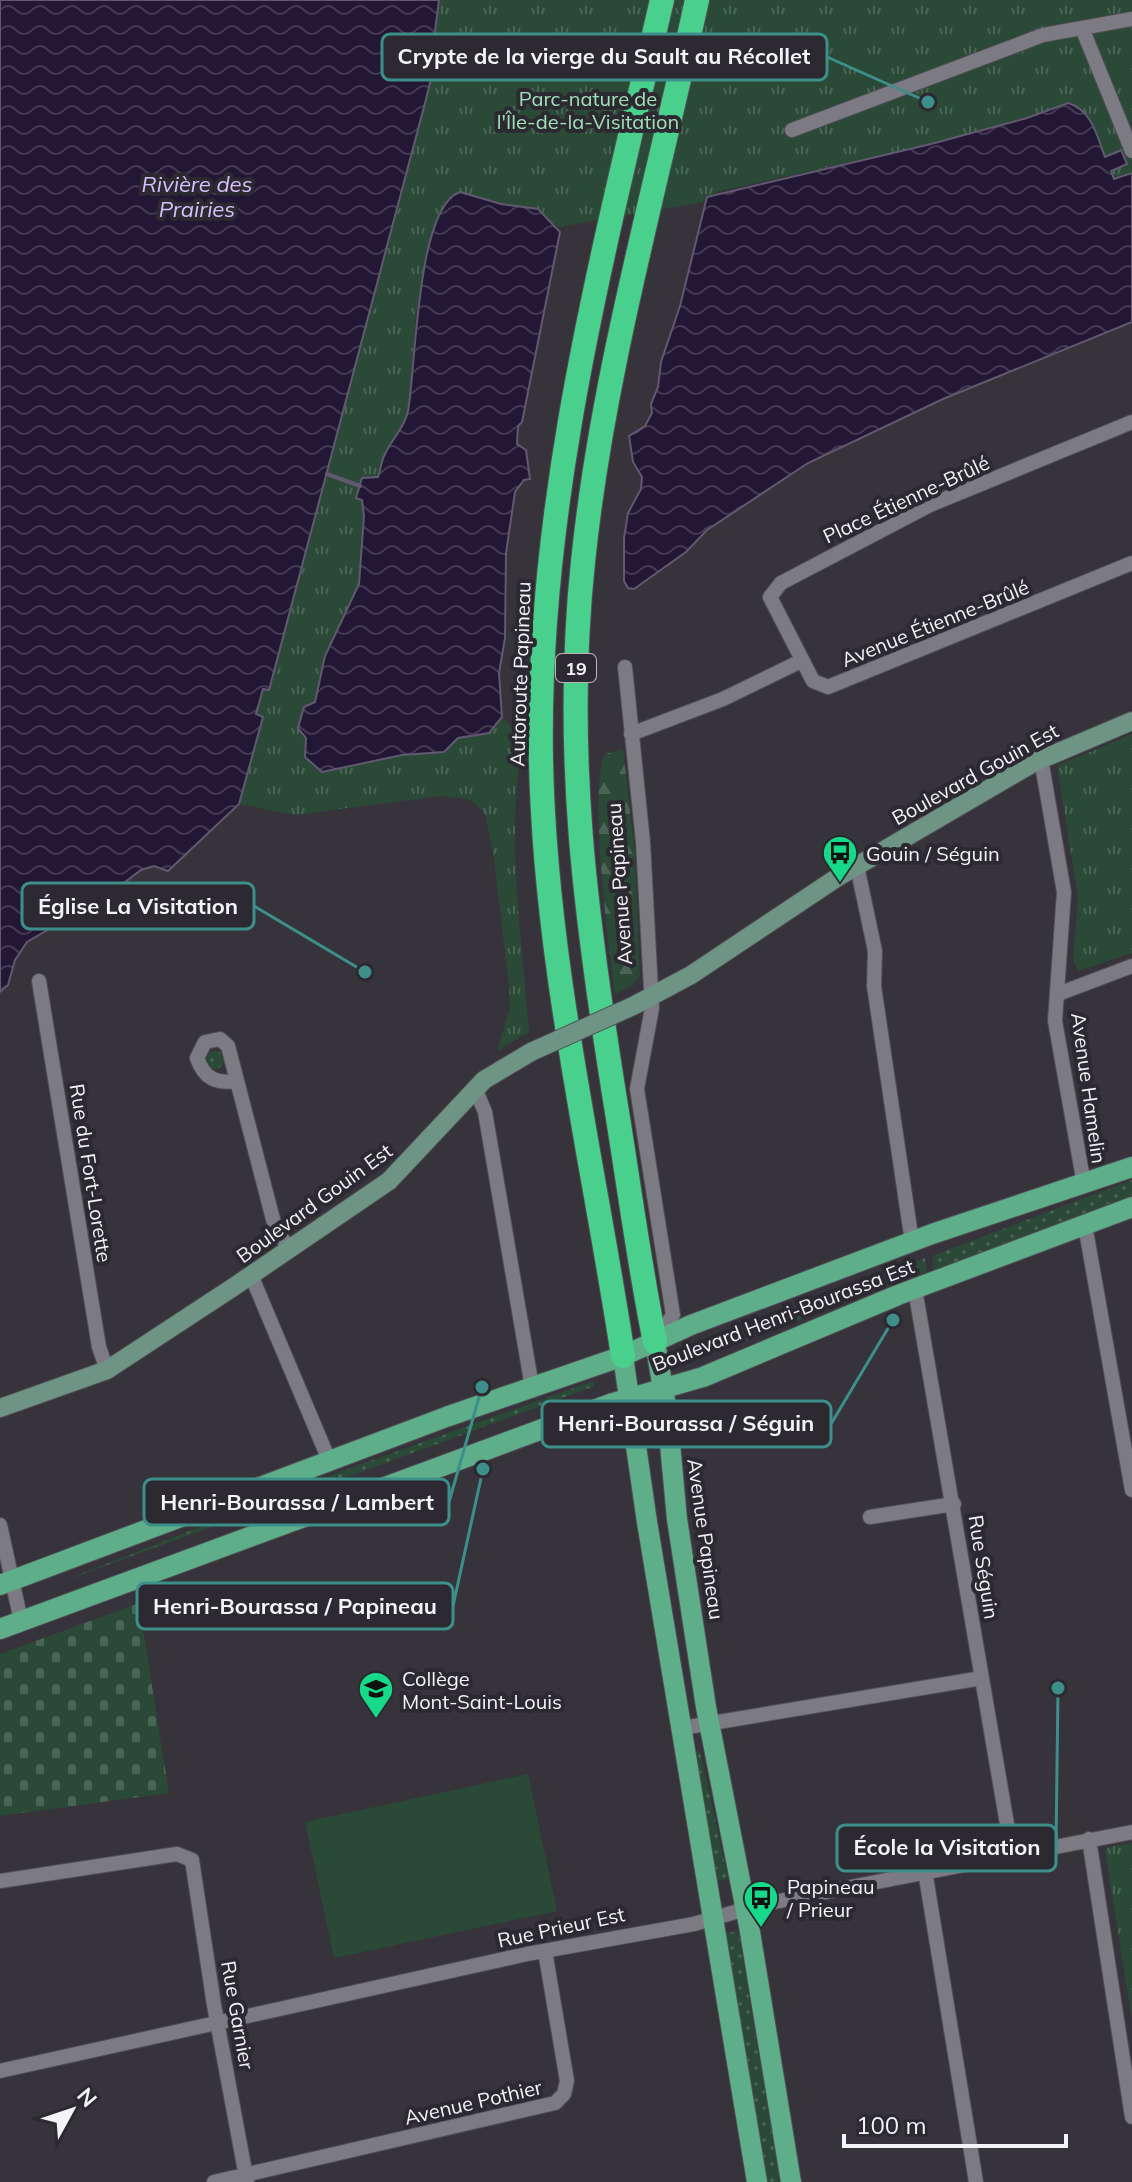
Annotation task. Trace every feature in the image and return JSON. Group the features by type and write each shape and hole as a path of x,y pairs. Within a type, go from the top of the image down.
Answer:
{"highway":[{"name":"Autoroute Papineau","path":"623,1356 554,925 542,788 541,673 548,571 565,449 662,0"},
{"name":"19","path":"655,1342 584,897 576,798 575,680 583,563 595,475 697,0"}],"main road":[{"name":"Boulevard Henri-Bourassa Est","path":"6,1583 329,1460 623,1356 912,1242 1132,1167"},
{"name":"Boulevard Henri-Bourassa Est","path":"0,1629 629,1398 703,1377 915,1289 1132,1207"},
{"name":"Avenue Papineau","path":"655,1342 677,1519 709,1723 745,1908 791,2182"},
{"path":"623,1356 757,2182"}],"street":[{"path":"792,130 1043,35 1132,19"},
{"path":"1082,28 1130,148"},
{"name":"Place Étienne-Brûlé","path":"801,661 771,602 776,587 930,505 1132,422"},
{"name":"Avenue Étienne-Brûlé","path":"801,661 815,684 828,687 1132,563"},
{"path":"631,734 723,699 801,661"},
{"name":"Avenue Papineau","path":"625,667 643,842 651,998 637,1089 673,1315 655,1342"},
{"name":"Boulevard Gouin Est","path":"0,1408 107,1370 251,1275 399,1172 475,1088 500,1069 651,998 857,866 1041,759 1132,721"},
{"name":"Avenue Hamelin","path":"1041,759 1064,892 1055,1021 1084,1184"},
{"path":"857,866 875,951 874,986 912,1242"},
{"path":"1058,994 1132,966"},
{"name":"Rue du Fort-Lorette","path":"39,981 99,1347 107,1370"},
{"path":"237,1081 275,1227 289,1249"},
{"path":"475,1088 485,1112 532,1387"},
{"path":"1085,1225 1132,1490"},
{"path":"251,1275 329,1460"},
{"name":"Rue Séguin","path":"915,1289 1012,1853"},
{"path":"870,1517 954,1504"},
{"path":"0,1525 6,1583 21,1621"},
{"path":"682,1728 982,1678"},
{"name":"Rue Prieur Est","path":"0,2071 745,1908 1012,1853 1132,1832"},
{"path":"1089,1839 1132,2117"},
{"name":"Rue Garnier","path":"0,1881 177,1854 189,1857 195,1870 214,2005 220,2023 247,2178"},
{"path":"925,1871 976,2182"},
{"name":"Avenue Pothier","path":"247,2178 555,2103 565,2090 567,2077 545,1951"},
{"path":"214,2182 247,2178"}],"green space":[{"name":"Parc-nature de l'Île-de-la-Visitation","path":"439,0 1132,0 1132,173 1114,180 1110,171 1121,151 1105,157 1090,119 1068,103 1027,118 931,144 720,191 707,197 704,202 558,227 538,209 501,204 460,192 433,235 416,314 408,415 383,456 378,477 362,479 356,498 362,500 364,516 359,584 325,656 304,749 322,772 402,755 444,752 458,738 489,733 502,717 523,738 515,811 515,848 529,1032 497,1051 510,1008 509,986 494,859 486,816 478,806 468,799 440,796 295,815 239,804 263,717 256,714 263,689 270,690 425,103 429,52"},
{"path":"1132,734 1132,953 1078,971 1073,960 1078,898 1057,766"},
{"path":"623,749 635,856 640,976 630,987 615,994 601,870 599,800 600,773 605,754"},
{"path":"215,1051 224,1060 215,1069 206,1060"},
{"path":"1132,1180 1132,1195 934,1270 932,1256"},
{"path":"925,1258 927,1272 907,1279 904,1266"},
{"path":"897,1269 899,1282 701,1357 697,1343"},
{"path":"593,1381 595,1386 45,1588 342,1471"},
{"path":"139,1603 169,1793 0,1816 0,1654"},
{"path":"700,1751 728,1879 718,1881 696,1752"},
{"path":"528,1774 557,1911 334,1958 305,1822"},
{"path":"1132,1843 1132,2020 1105,1851 1108,1847"},
{"path":"738,1931 780,2182 767,2182 726,1933"}],"water":[{"name":"Rivière des Prairies","path":"0,0 439,0 435,31 425,62 433,71 269,690 263,689 256,714 263,717 239,804 168,871 154,866 141,870 108,895 27,942 15,960 8,985 0,992"},
{"path":"1068,103 1083,111 1088,118 1105,157 1121,150 1127,164 1111,171 1114,179 1132,173 1132,322 943,399 808,463 707,530 686,552 634,589 628,588 624,581 624,538 628,513 641,489 642,477 633,462 629,436 645,426 652,413 651,404 658,387 661,362 680,306 707,197 931,144 1027,118"},
{"path":"460,192 501,204 538,209 560,232 522,422 518,426 517,444 526,450 530,479 524,480 515,492 506,553 505,638 499,673 502,717 489,733 458,738 444,752 402,755 322,772 305,757 306,738 298,728 304,707 315,702 325,656 359,584 364,516 362,500 356,498 362,478 378,477 384,457 406,417 426,257 434,227 445,204"}],"waterway":[{"path":"327,474 360,486"}],"place":[{"name":"Crypte de la vierge du Sault au Récollet","path":"928,102"},
{"name":"Gouin / Séguin","path":"840,884"},
{"name":"Église La Visitation","path":"365,972"},
{"name":"Henri-Bourassa / Séguin","path":"893,1320"},
{"name":"Henri-Bourassa / Lambert","path":"482,1387"},
{"name":"Henri-Bourassa / Papineau","path":"483,1469"},
{"name":"École la Visitation","path":"1058,1688"},
{"name":"Collège Mont-Saint-Louis","path":"376,1720"},
{"name":"Papineau / Prieur","path":"761,1929"}]}
